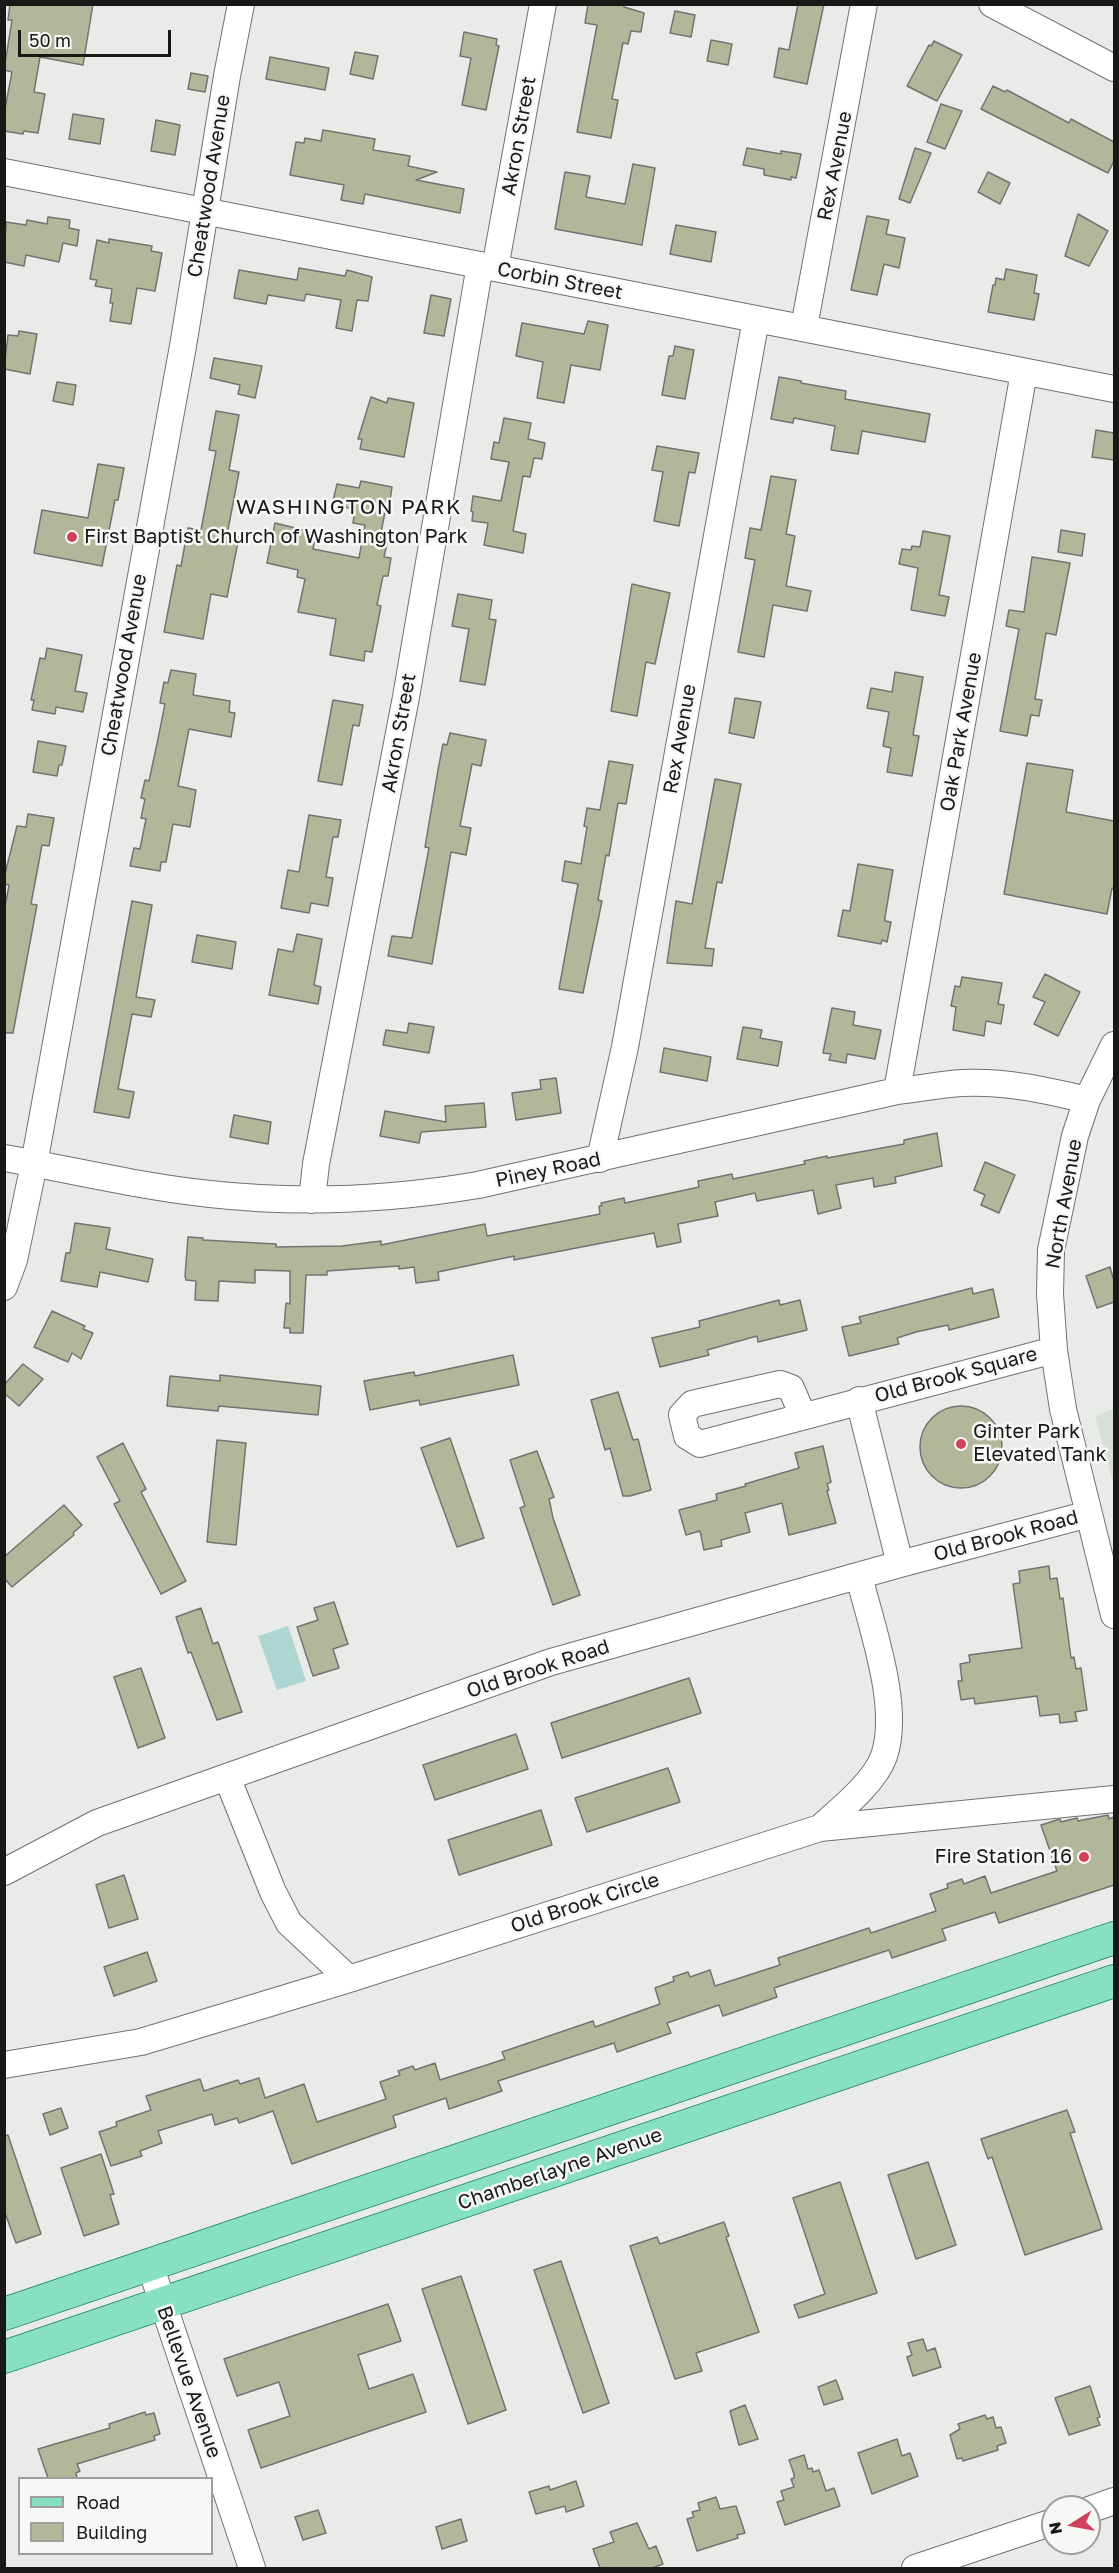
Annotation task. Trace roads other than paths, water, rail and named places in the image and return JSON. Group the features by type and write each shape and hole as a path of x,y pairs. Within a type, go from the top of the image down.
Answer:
{"main road":[{"name":"Chamberlayne Avenue","path":"4,2314 1114,1938"},
{"name":"Chamberlayne Avenue","path":"4,2357 1114,1981"}],"street":[{"name":"Cheatwood Avenue","path":"4,1287 14,1260 34,1164 206,212 227,76 241,4"},
{"name":"Akron Street","path":"312,1200 316,1164 487,267 543,4"},
{"name":"Rex Avenue","path":"804,327 864,4"},
{"path":"992,4 1114,68"},
{"name":"Corbin Street","path":"4,172 1114,389"},
{"name":"Rex Avenue","path":"600,1159 625,1047 756,319"},
{"name":"Oak Park Avenue","path":"897,1091 1024,372"},
{"name":"North Avenue","path":"1114,1045 1087,1100 1067,1167 1051,1250 1050,1294 1053,1350 1063,1409 1114,1615"},
{"name":"Piney Road","path":"4,1158 208,1194 312,1200 373,1198 436,1192 600,1159 897,1091 962,1083 1001,1083 1034,1087 1087,1100"},
{"name":"Old Brook Square","path":"803,1416 1053,1350"},
{"name":"Old Brook Square","path":"860,1400 900,1564"},
{"name":"Old Brook Road","path":"4,1872 97,1823 551,1662 900,1564 1089,1515"},
{"name":"Old Brook Circle","path":"820,1828 871,1777 884,1756 889,1718 886,1684 858,1576"},
{"path":"227,1777 273,1892 289,1923 349,1978"},
{"name":"Old Brook Circle","path":"4,2065 141,2042 820,1828 1114,1799"},
{"name":"Bellevue Avenue","path":"150,2265 252,2568"},
{"path":"915,2568 1041,2526"}],"water":[{"path":"288,1626 306,1681 277,1690 258,1636"}],"place":[{"name":"First Baptist Church of Washington Park","path":"72,537"},
{"name":"Ginter Park Elevated Tank","path":"961,1444"},
{"name":"Fire Station 16","path":"1084,1857"}],"district":[{"name":"WASHINGTON PARK","path":"349,507"}]}
